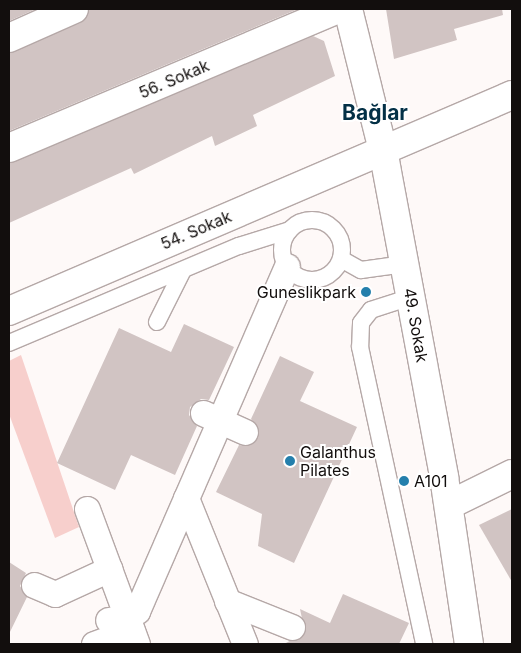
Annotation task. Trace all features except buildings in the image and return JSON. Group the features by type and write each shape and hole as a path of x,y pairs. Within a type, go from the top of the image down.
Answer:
{"street":[{"path":"9,38 74,9"},
{"name":"56. Sokak","path":"9,148 338,9"},
{"name":"49. Sokak","path":"348,9 384,150 449,505 469,644"},
{"name":"54. Sokak","path":"9,311 512,94"},
{"path":"94,644 126,628 137,611 186,498 211,417 287,266"},
{"path":"211,417 245,432"},
{"path":"449,505 512,474"},
{"path":"186,498 245,644"},
{"path":"87,509 109,569 126,628"},
{"path":"34,585 55,594 109,569"},
{"path":"228,601 292,627"}],"lane":[{"path":"9,343 183,270 290,230 308,221 328,224 340,239 341,259 321,279 302,279 287,266 283,248 290,230"},
{"path":"341,259 361,270 405,264"},
{"path":"157,322 183,270"},
{"path":"411,297 371,310 361,323 360,347 424,644"}],"shaded area":[{"path":"21,355 79,527 55,538 9,414 9,361"}],"place":[{"name":"Guneslikpark","path":"366,292"},
{"name":"Galanthus Pilates","path":"290,461"},
{"name":"A101","path":"404,481"}],"district":[{"name":"Bağlar","path":"375,113"}]}
